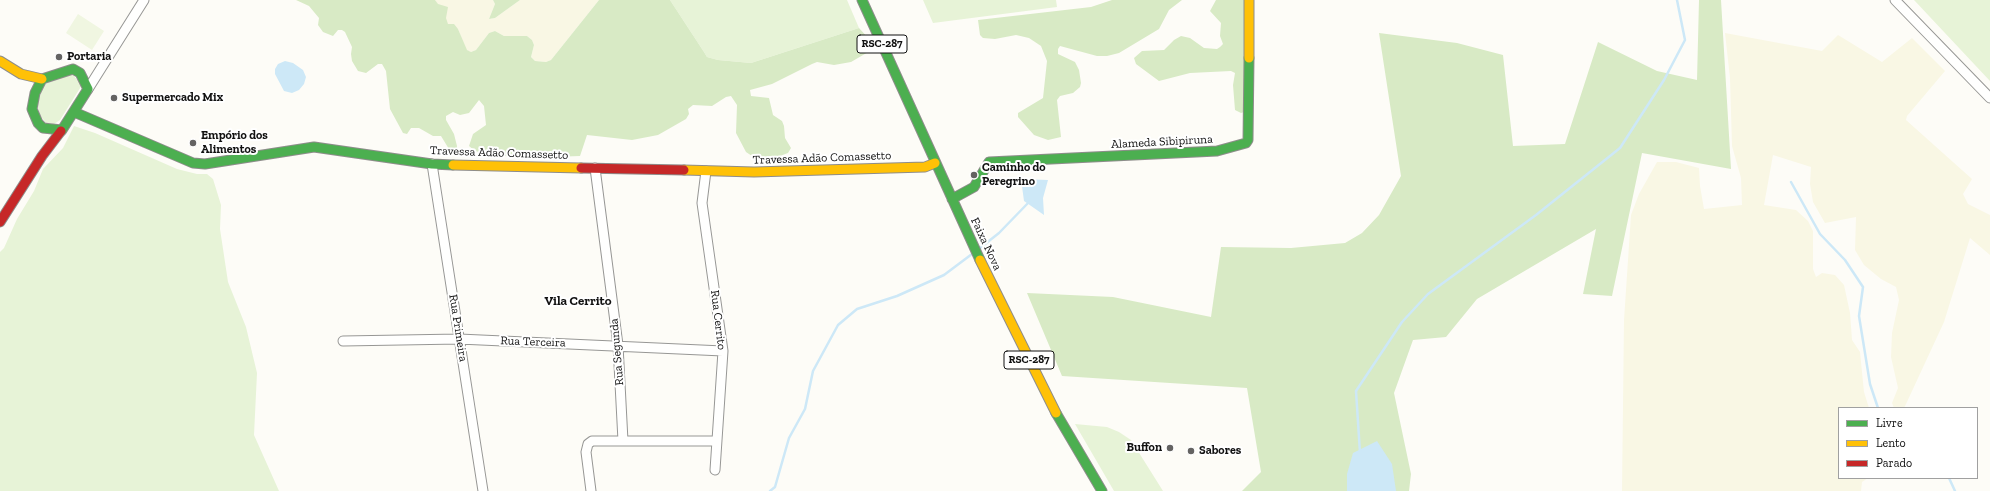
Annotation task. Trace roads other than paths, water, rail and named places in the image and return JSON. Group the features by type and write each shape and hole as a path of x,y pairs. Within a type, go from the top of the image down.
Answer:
{"main road":[{"name":"Faixa Nova","path":"862,0 935,163 1016,336 1056,413 1102,491"},
{"name":"Alameda Sibipiruna","path":"952,199 974,187 989,162 1218,151 1246,143 1248,140 1249,0"},
{"path":"0,61 21,74 42,80 73,69 80,73 88,89 62,130 42,156 0,222"},
{"path":"21,74 35,93"},
{"path":"42,80 35,93 32,109 38,123 43,128 62,130"},
{"name":"Travessa Adão Comassetto","path":"74,112 193,163 221,162 301,148 314,148 432,164 706,171 754,172 925,167 935,163"},
{"path":"42,156 44,141 43,128"}],"street":[{"path":"88,89 144,0"},
{"path":"1895,0 1990,98"},
{"path":"80,73 92,71 105,62"},
{"name":"Rua Primeira","path":"432,164 483,491"},
{"name":"Rua Segunda","path":"595,168 618,345 623,441"},
{"name":"Rua Cerrito","path":"706,171 702,203 723,351 715,470"},
{"name":"Rua Terceira","path":"343,341 459,339 618,345 723,351"},
{"path":"591,491 586,452 588,444 592,441 717,441"}],"water":[{"path":"285,61 293,63 303,70 306,77 304,84 299,90 292,93 284,91 275,74 275,69 278,64"},
{"path":"1021,179 1048,180 1043,198 1044,215 1024,201"},
{"path":"1377,441 1392,464 1396,491 1347,491 1347,474 1353,453"}],"waterway":[{"path":"1360,453 1356,391 1402,322 1428,294 1536,215 1620,148 1664,80 1685,40 1677,0"},
{"path":"1791,182 1820,234 1845,260 1863,287 1859,316 1870,384 1878,407"},
{"path":"980,248 999,233 1029,202"},
{"path":"770,491 775,487 789,438 805,409 813,371 838,325 857,309 897,296 944,275 972,254"},
{"path":"1949,479 1955,491"}],"place":[{"name":"Portaria","path":"59,57"},
{"name":"Supermercado Mix","path":"114,98"},
{"name":"Empório dos Alimentos","path":"193,143"},
{"name":"Caminho do Peregrino","path":"974,175"},
{"name":"Buffon","path":"1170,448"},
{"name":"Sabores","path":"1191,451"}],"district":[{"name":"Vila Cerrito","path":"578,301"}]}
